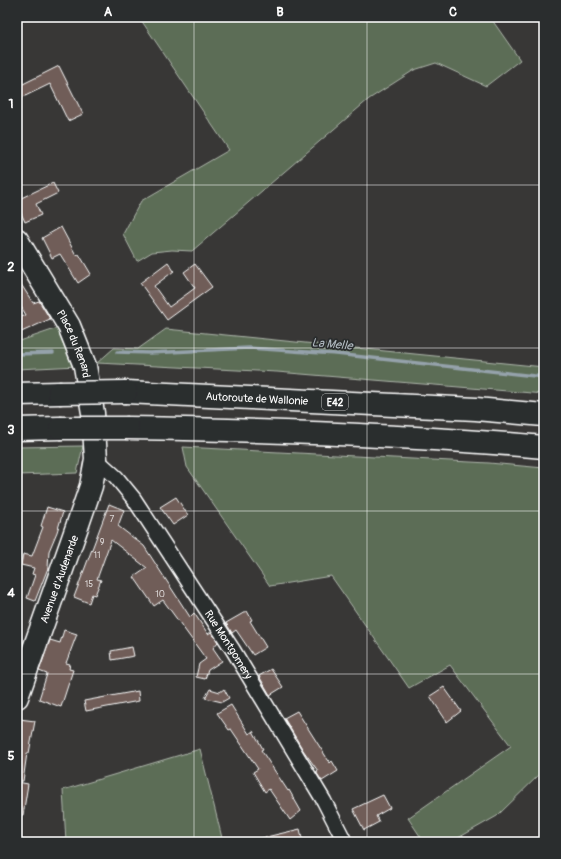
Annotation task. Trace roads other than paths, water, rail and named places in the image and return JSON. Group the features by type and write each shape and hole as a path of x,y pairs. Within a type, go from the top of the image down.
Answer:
{"main road":[{"name":"Place du Renard","path":"17,240 69,326 86,366 93,413 96,459"},
{"name":"Autoroute de Wallonie","path":"17,394 126,392 476,409 544,415"},
{"path":"17,429 128,428 252,430 474,441 544,447"},
{"name":"Avenue d'Audenarde","path":"17,697 91,486 96,459"}],"street":[{"name":"Rue Montgomery","path":"96,459 116,477 134,499 233,650 324,801 345,842"}],"waterway":[{"name":"La Melle","path":"117,352 150,353 249,348 336,354 544,377"},
{"name":"La Melle","path":"17,354 53,353"}]}
